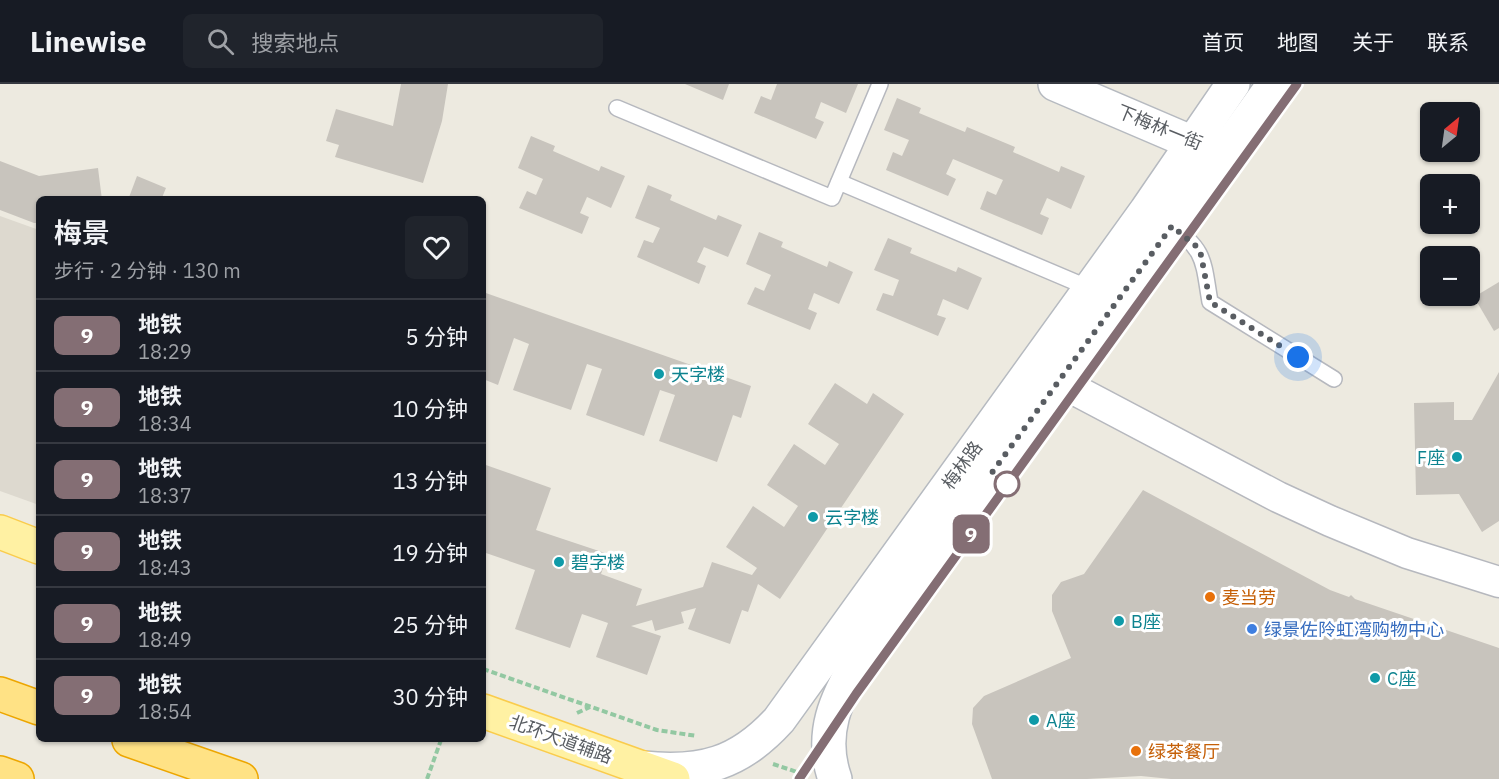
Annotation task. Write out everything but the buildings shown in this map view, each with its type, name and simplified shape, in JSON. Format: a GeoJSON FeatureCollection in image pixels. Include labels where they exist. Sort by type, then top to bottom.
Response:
{"type":"FeatureCollection","features":[{"type":"Feature","properties":{"kind":"highway"},"geometry":{"type":"LineString","coordinates":[[0,694],[36,707]]}},
{"type":"Feature","properties":{"kind":"highway"},"geometry":{"type":"LineString","coordinates":[[135,742],[241,779]]}},
{"type":"Feature","properties":{"kind":"highway"},"geometry":{"type":"LineString","coordinates":[[0,773],[17,779]]}},
{"type":"Feature","properties":{"kind":"main road","name":"下梅林一街"},"geometry":{"type":"LineString","coordinates":[[1055,84],[1226,151]]}},
{"type":"Feature","properties":{"kind":"main road","name":"下梅林一街"},"geometry":{"type":"LineString","coordinates":[[1092,84],[1196,138]]}},
{"type":"Feature","properties":{"kind":"main road","name":"梅林路"},"geometry":{"type":"LineString","coordinates":[[835,779],[831,764],[830,720],[841,690],[859,660],[1058,381],[1159,218],[1196,138],[1233,84]]}},
{"type":"Feature","properties":{"kind":"main road","name":"梅林路"},"geometry":{"type":"LineString","coordinates":[[641,768],[670,771],[702,768],[730,759],[773,727],[1089,288],[1226,151],[1274,84]]}},
{"type":"Feature","properties":{"kind":"main road"},"geometry":{"type":"LineString","coordinates":[[0,532],[36,546]]}},
{"type":"Feature","properties":{"kind":"main road","name":"北环大道辅路"},"geometry":{"type":"LineString","coordinates":[[486,712],[673,779]]}},
{"type":"Feature","properties":{"kind":"street"},"geometry":{"type":"LineString","coordinates":[[1058,381],[1278,497],[1330,521],[1407,553],[1499,582]]}},
{"type":"Feature","properties":{"kind":"lane"},"geometry":{"type":"LineString","coordinates":[[617,108],[832,198],[880,84]]}},
{"type":"Feature","properties":{"kind":"lane"},"geometry":{"type":"LineString","coordinates":[[838,182],[1089,288]]}},
{"type":"Feature","properties":{"kind":"lane"},"geometry":{"type":"LineString","coordinates":[[1159,218],[1197,247],[1201,255],[1210,302],[1334,379]]}},
{"type":"Feature","properties":{"kind":"path"},"geometry":{"type":"LineString","coordinates":[[486,670],[657,730],[702,737]]}},
{"type":"Feature","properties":{"kind":"path"},"geometry":{"type":"LineString","coordinates":[[579,714],[590,707]]}},
{"type":"Feature","properties":{"kind":"path"},"geometry":{"type":"LineString","coordinates":[[427,779],[440,742]]}},
{"type":"Feature","properties":{"kind":"path"},"geometry":{"type":"LineString","coordinates":[[769,763],[814,778]]}},
{"type":"Feature","properties":{"kind":"shaded area"},"geometry":{"type":"Polygon","coordinates":[[[0,216],[36,229],[36,504],[0,491],[0,216]]]}},
{"type":"Feature","properties":{"kind":"metro line","name":"9"},"geometry":{"type":"LineString","coordinates":[[799,779],[829,732],[1002,490],[1297,84]]}},
{"type":"Feature","properties":{"kind":"place","name":"天字楼"},"geometry":{"type":"Point","coordinates":[659,374]}},
{"type":"Feature","properties":{"kind":"place","name":"F座"},"geometry":{"type":"Point","coordinates":[1457,457]}},
{"type":"Feature","properties":{"kind":"place","name":"云字楼"},"geometry":{"type":"Point","coordinates":[813,517]}},
{"type":"Feature","properties":{"kind":"place","name":"碧字楼"},"geometry":{"type":"Point","coordinates":[559,562]}},
{"type":"Feature","properties":{"kind":"place","name":"麦当劳"},"geometry":{"type":"Point","coordinates":[1210,597]}},
{"type":"Feature","properties":{"kind":"place","name":"B座"},"geometry":{"type":"Point","coordinates":[1119,621]}},
{"type":"Feature","properties":{"kind":"place","name":"绿景佐阾虹湾购物中心"},"geometry":{"type":"Point","coordinates":[1252,629]}},
{"type":"Feature","properties":{"kind":"place","name":"C座"},"geometry":{"type":"Point","coordinates":[1375,678]}},
{"type":"Feature","properties":{"kind":"place","name":"A座"},"geometry":{"type":"Point","coordinates":[1034,720]}},
{"type":"Feature","properties":{"kind":"place","name":"绿茶餐厅"},"geometry":{"type":"Point","coordinates":[1136,751]}},
{"type":"Feature","properties":{"kind":"route"},"geometry":{"type":"LineString","coordinates":[[1007,484],[991,474],[1172,226],[1197,247],[1201,255],[1210,302],[1298,357]]}}]}
